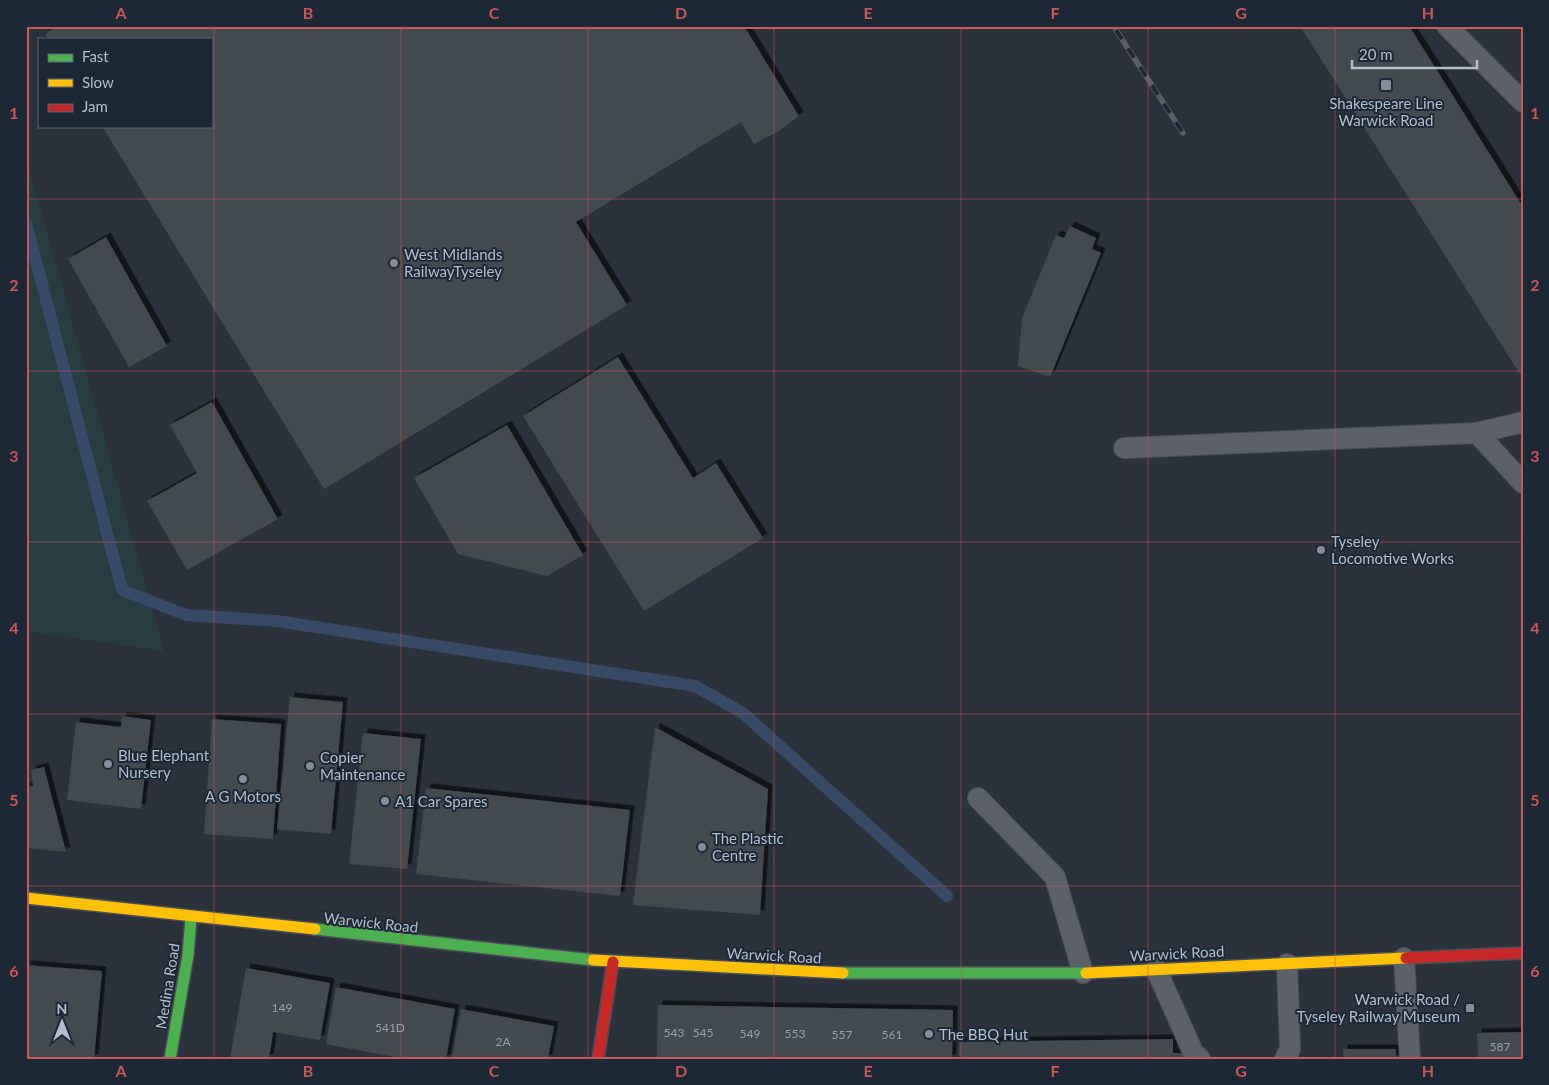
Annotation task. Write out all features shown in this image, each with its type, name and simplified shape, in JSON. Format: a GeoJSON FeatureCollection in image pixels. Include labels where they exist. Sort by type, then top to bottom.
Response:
{"type":"FeatureCollection","features":[{"type":"Feature","properties":{"kind":"main road","name":"Warwick Road"},"geometry":{"type":"LineString","coordinates":[[26,898],[191,918],[613,962],[832,974],[1084,973],[1523,954]]}},
{"type":"Feature","properties":{"kind":"main road","name":"Medina Road"},"geometry":{"type":"LineString","coordinates":[[170,1059],[188,955],[191,918]]}},
{"type":"Feature","properties":{"kind":"main road"},"geometry":{"type":"LineString","coordinates":[[598,1059],[613,962]]}},
{"type":"Feature","properties":{"kind":"lane"},"geometry":{"type":"LineString","coordinates":[[1448,26],[1523,102]]}},
{"type":"Feature","properties":{"kind":"lane"},"geometry":{"type":"LineString","coordinates":[[1124,448],[1477,433],[1523,422]]}},
{"type":"Feature","properties":{"kind":"lane"},"geometry":{"type":"LineString","coordinates":[[1477,433],[1523,483]]}},
{"type":"Feature","properties":{"kind":"lane"},"geometry":{"type":"LineString","coordinates":[[978,798],[1055,877],[1084,973]]}},
{"type":"Feature","properties":{"kind":"lane"},"geometry":{"type":"LineString","coordinates":[[1404,958],[1410,1059]]}},
{"type":"Feature","properties":{"kind":"lane"},"geometry":{"type":"LineString","coordinates":[[1285,1059],[1290,1049],[1287,964]]}},
{"type":"Feature","properties":{"kind":"lane"},"geometry":{"type":"LineString","coordinates":[[1156,969],[1193,1052],[1200,1059]]}},
{"type":"Feature","properties":{"kind":"green space"},"geometry":{"type":"Polygon","coordinates":[[[26,157],[164,651],[26,631],[26,157]]]}},
{"type":"Feature","properties":{"kind":"building","name":"West Midlands RailwayTyseley"},"geometry":{"type":"Polygon","coordinates":[[[57,26],[744,26],[799,116],[779,131],[754,144],[741,122],[576,222],[627,305],[324,489],[103,128],[212,128],[212,38],[47,38],[45,34],[57,26]]]}},
{"type":"Feature","properties":{"kind":"building"},"geometry":{"type":"Polygon","coordinates":[[[1300,26],[1409,26],[1523,207],[1523,379],[1300,26]]]}},
{"type":"Feature","properties":{"kind":"building"},"geometry":{"type":"Polygon","coordinates":[[[1070,226],[1096,238],[1092,249],[1101,253],[1050,377],[1018,366],[1022,318],[1056,235],[1064,238],[1070,226]]]}},
{"type":"Feature","properties":{"kind":"building"},"geometry":{"type":"Polygon","coordinates":[[[106,237],[167,346],[129,367],[68,259],[106,237]]]}},
{"type":"Feature","properties":{"kind":"building"},"geometry":{"type":"Polygon","coordinates":[[[618,357],[693,478],[716,463],[763,538],[644,611],[523,416],[618,357]]]}},
{"type":"Feature","properties":{"kind":"building"},"geometry":{"type":"Polygon","coordinates":[[[212,402],[278,519],[187,570],[147,501],[197,473],[170,425],[212,402]]]}},
{"type":"Feature","properties":{"kind":"building"},"geometry":{"type":"Polygon","coordinates":[[[507,425],[583,555],[547,576],[458,554],[414,478],[507,425]]]}},
{"type":"Feature","properties":{"kind":"building","name":"Copier Maintenance"},"geometry":{"type":"Polygon","coordinates":[[[290,697],[343,702],[331,834],[277,829],[290,697]]]}},
{"type":"Feature","properties":{"kind":"building","name":"Blue Elephant Nursery"},"geometry":{"type":"Polygon","coordinates":[[[122,716],[151,720],[141,809],[67,800],[76,722],[121,727],[122,716]]]}},
{"type":"Feature","properties":{"kind":"building","name":"A G Motors"},"geometry":{"type":"Polygon","coordinates":[[[212,719],[281,724],[273,839],[204,834],[212,719]]]}},
{"type":"Feature","properties":{"kind":"building","name":"The Plastic Centre"},"geometry":{"type":"Polygon","coordinates":[[[655,727],[768,789],[760,915],[633,905],[655,727]]]}},
{"type":"Feature","properties":{"kind":"building","name":"A1 Car Spares"},"geometry":{"type":"Polygon","coordinates":[[[363,733],[421,739],[407,869],[349,864],[363,733]]]}},
{"type":"Feature","properties":{"kind":"building"},"geometry":{"type":"Polygon","coordinates":[[[44,767],[66,852],[26,848],[26,787],[33,786],[31,770],[44,767]]]}},
{"type":"Feature","properties":{"kind":"building"},"geometry":{"type":"Polygon","coordinates":[[[426,788],[630,810],[620,896],[416,874],[426,788]]]}},
{"type":"Feature","properties":{"kind":"building"},"geometry":{"type":"Polygon","coordinates":[[[26,965],[102,971],[94,1059],[26,1059],[26,965]]]}},
{"type":"Feature","properties":{"kind":"building"},"geometry":{"type":"Polygon","coordinates":[[[246,968],[330,983],[320,1040],[273,1032],[269,1059],[230,1059],[246,968]]]}},
{"type":"Feature","properties":{"kind":"building"},"geometry":{"type":"Polygon","coordinates":[[[336,987],[455,1009],[446,1059],[405,1059],[326,1044],[336,987]]]}},
{"type":"Feature","properties":{"kind":"building"},"geometry":{"type":"Polygon","coordinates":[[[658,1005],[953,1010],[952,1059],[657,1059],[658,1005]]]}},
{"type":"Feature","properties":{"kind":"building"},"geometry":{"type":"Polygon","coordinates":[[[461,1009],[554,1026],[548,1059],[452,1057],[461,1009]]]}},
{"type":"Feature","properties":{"kind":"building"},"geometry":{"type":"Polygon","coordinates":[[[1523,1032],[1523,1059],[1478,1059],[1477,1033],[1523,1032]]]}},
{"type":"Feature","properties":{"kind":"building"},"geometry":{"type":"Polygon","coordinates":[[[1173,1039],[1173,1053],[1183,1053],[1184,1059],[959,1059],[959,1042],[1173,1039]]]}},
{"type":"Feature","properties":{"kind":"building"},"geometry":{"type":"Polygon","coordinates":[[[1343,1049],[1396,1049],[1396,1059],[1343,1059],[1343,1049]]]}},
{"type":"Feature","properties":{"kind":"waterway"},"geometry":{"type":"LineString","coordinates":[[26,223],[122,590],[186,615],[277,621],[695,686],[743,713],[947,896]]}},
{"type":"Feature","properties":{"kind":"railway"},"geometry":{"type":"LineString","coordinates":[[1116,30],[1183,133]]}},
{"type":"Feature","properties":{"kind":"traffic: fast"},"geometry":{"type":"LineString","coordinates":[[170,1059],[188,955],[191,918]]}},
{"type":"Feature","properties":{"kind":"traffic: fast"},"geometry":{"type":"LineString","coordinates":[[315,929],[593,960]]}},
{"type":"Feature","properties":{"kind":"traffic: fast"},"geometry":{"type":"LineString","coordinates":[[843,973],[1086,973]]}},
{"type":"Feature","properties":{"kind":"traffic: slow"},"geometry":{"type":"LineString","coordinates":[[26,898],[315,929]]}},
{"type":"Feature","properties":{"kind":"traffic: slow"},"geometry":{"type":"LineString","coordinates":[[1086,973],[1406,958]]}},
{"type":"Feature","properties":{"kind":"traffic: slow"},"geometry":{"type":"LineString","coordinates":[[593,960],[843,973]]}},
{"type":"Feature","properties":{"kind":"traffic: jam"},"geometry":{"type":"LineString","coordinates":[[1406,958],[1523,953]]}},
{"type":"Feature","properties":{"kind":"traffic: jam"},"geometry":{"type":"LineString","coordinates":[[598,1059],[613,962]]}},
{"type":"Feature","properties":{"kind":"place","name":"Shakespeare Line Warwick Road"},"geometry":{"type":"Point","coordinates":[1386,85]}},
{"type":"Feature","properties":{"kind":"place","name":"West Midlands RailwayTyseley"},"geometry":{"type":"Point","coordinates":[394,263]}},
{"type":"Feature","properties":{"kind":"place","name":"Tyseley Locomotive Works"},"geometry":{"type":"Point","coordinates":[1321,550]}},
{"type":"Feature","properties":{"kind":"place","name":"Blue Elephant Nursery"},"geometry":{"type":"Point","coordinates":[108,764]}},
{"type":"Feature","properties":{"kind":"place","name":"Copier Maintenance"},"geometry":{"type":"Point","coordinates":[310,766]}},
{"type":"Feature","properties":{"kind":"place","name":"A G Motors"},"geometry":{"type":"Point","coordinates":[243,779]}},
{"type":"Feature","properties":{"kind":"place","name":"A1 Car Spares"},"geometry":{"type":"Point","coordinates":[385,801]}},
{"type":"Feature","properties":{"kind":"place","name":"The Plastic Centre"},"geometry":{"type":"Point","coordinates":[702,847]}},
{"type":"Feature","properties":{"kind":"place","name":"Warwick Road / Tyseley Railway Museum"},"geometry":{"type":"Point","coordinates":[1470,1008]}},
{"type":"Feature","properties":{"kind":"place","name":"The BBQ Hut"},"geometry":{"type":"Point","coordinates":[929,1034]}}]}
